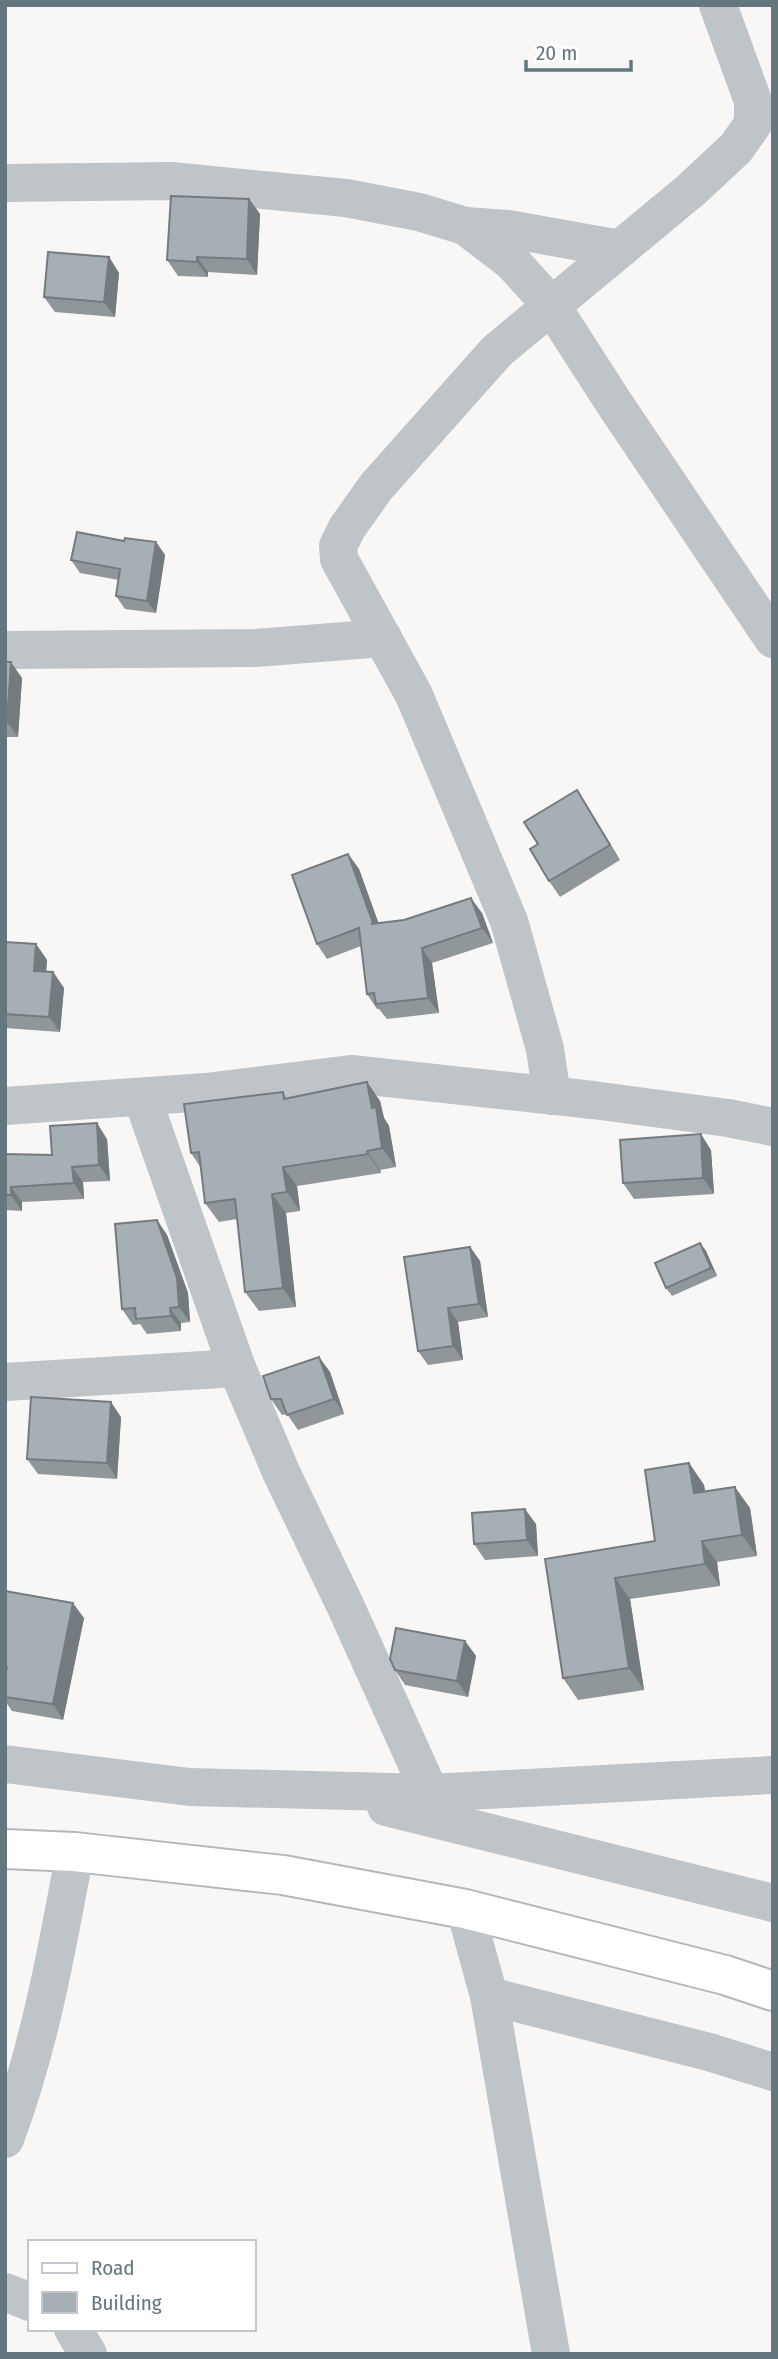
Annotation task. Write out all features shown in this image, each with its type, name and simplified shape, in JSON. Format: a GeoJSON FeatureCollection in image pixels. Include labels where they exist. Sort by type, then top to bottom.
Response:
{"type":"FeatureCollection","features":[{"type":"Feature","properties":{"kind":"main road"},"geometry":{"type":"LineString","coordinates":[[5,1849],[75,1852],[283,1875],[465,1909],[725,1975],[773,1991]]}},
{"type":"Feature","properties":{"kind":"street"},"geometry":{"type":"LineString","coordinates":[[552,1096],[545,1049],[509,921],[414,695],[339,559],[338,545],[376,487],[497,351],[691,190],[736,148],[753,124],[753,101],[718,5]]}},
{"type":"Feature","properties":{"kind":"street"},"geometry":{"type":"LineString","coordinates":[[5,183],[171,181],[346,198],[419,212],[465,226],[508,229],[620,249]]}},
{"type":"Feature","properties":{"kind":"street"},"geometry":{"type":"LineString","coordinates":[[465,226],[512,262],[551,305],[616,407],[773,639]]}},
{"type":"Feature","properties":{"kind":"street"},"geometry":{"type":"LineString","coordinates":[[5,650],[255,648],[383,638]]}},
{"type":"Feature","properties":{"kind":"street"},"geometry":{"type":"LineString","coordinates":[[5,1106],[206,1092],[351,1074],[728,1118],[773,1127]]}},
{"type":"Feature","properties":{"kind":"street"},"geometry":{"type":"LineString","coordinates":[[142,1097],[237,1368],[281,1472],[430,1793]]}},
{"type":"Feature","properties":{"kind":"street"},"geometry":{"type":"LineString","coordinates":[[5,1382],[237,1368]]}},
{"type":"Feature","properties":{"kind":"street"},"geometry":{"type":"LineString","coordinates":[[5,1764],[190,1787],[430,1793],[773,1775]]}},
{"type":"Feature","properties":{"kind":"street"},"geometry":{"type":"LineString","coordinates":[[320,1791],[773,1903]]}},
{"type":"Feature","properties":{"kind":"street"},"geometry":{"type":"LineString","coordinates":[[5,2139],[23,2092],[43,2013],[75,1852]]}},
{"type":"Feature","properties":{"kind":"street"},"geometry":{"type":"LineString","coordinates":[[465,1909],[489,1996],[551,2354]]}},
{"type":"Feature","properties":{"kind":"street"},"geometry":{"type":"LineString","coordinates":[[489,1996],[709,2052],[773,2072]]}},
{"type":"Feature","properties":{"kind":"street"},"geometry":{"type":"LineString","coordinates":[[5,2292],[28,2301]]}},
{"type":"Feature","properties":{"kind":"street"},"geometry":{"type":"LineString","coordinates":[[74,2331],[88,2354]]}},
{"type":"Feature","properties":{"kind":"building"},"geometry":{"type":"Polygon","coordinates":[[[171,196],[249,199],[247,259],[197,257],[197,262],[167,260],[171,196]]]}},
{"type":"Feature","properties":{"kind":"building"},"geometry":{"type":"Polygon","coordinates":[[[48,252],[109,257],[104,302],[44,297],[48,252]]]}},
{"type":"Feature","properties":{"kind":"building"},"geometry":{"type":"Polygon","coordinates":[[[77,532],[124,541],[125,538],[156,542],[147,601],[116,596],[120,569],[71,560],[77,532]]]}},
{"type":"Feature","properties":{"kind":"building"},"geometry":{"type":"Polygon","coordinates":[[[5,662],[11,662],[7,722],[5,722],[5,662]]]}},
{"type":"Feature","properties":{"kind":"building"},"geometry":{"type":"Polygon","coordinates":[[[577,790],[610,845],[549,881],[530,849],[538,844],[524,822],[577,790]]]}},
{"type":"Feature","properties":{"kind":"building"},"geometry":{"type":"Polygon","coordinates":[[[348,854],[373,923],[371,924],[404,920],[471,898],[482,928],[422,948],[428,998],[376,1004],[374,993],[367,994],[359,928],[317,944],[292,875],[348,854]]]}},
{"type":"Feature","properties":{"kind":"building"},"geometry":{"type":"Polygon","coordinates":[[[5,942],[36,944],[34,971],[53,972],[49,1017],[5,1014],[5,942]]]}},
{"type":"Feature","properties":{"kind":"building"},"geometry":{"type":"Polygon","coordinates":[[[367,1082],[372,1108],[376,1107],[382,1148],[367,1151],[368,1154],[283,1167],[287,1192],[272,1194],[283,1288],[245,1292],[235,1199],[205,1203],[199,1152],[191,1153],[184,1104],[283,1092],[284,1099],[367,1082]]]}},
{"type":"Feature","properties":{"kind":"building"},"geometry":{"type":"Polygon","coordinates":[[[97,1123],[99,1165],[72,1167],[74,1183],[11,1187],[11,1195],[5,1195],[5,1154],[52,1155],[50,1126],[97,1123]]]}},
{"type":"Feature","properties":{"kind":"building"},"geometry":{"type":"Polygon","coordinates":[[[701,1134],[703,1178],[623,1183],[620,1140],[701,1134]]]}},
{"type":"Feature","properties":{"kind":"building"},"geometry":{"type":"Polygon","coordinates":[[[157,1220],[177,1278],[179,1307],[170,1308],[171,1316],[136,1319],[135,1308],[122,1309],[115,1224],[157,1220]]]}},
{"type":"Feature","properties":{"kind":"building"},"geometry":{"type":"Polygon","coordinates":[[[700,1243],[711,1268],[666,1288],[655,1263],[700,1243]]]}},
{"type":"Feature","properties":{"kind":"building"},"geometry":{"type":"Polygon","coordinates":[[[470,1247],[479,1304],[448,1308],[453,1346],[418,1351],[404,1257],[470,1247]]]}},
{"type":"Feature","properties":{"kind":"building"},"geometry":{"type":"Polygon","coordinates":[[[319,1357],[334,1399],[287,1415],[281,1399],[271,1399],[263,1376],[319,1357]]]}},
{"type":"Feature","properties":{"kind":"building"},"geometry":{"type":"Polygon","coordinates":[[[31,1397],[111,1402],[107,1463],[27,1459],[31,1397]]]}},
{"type":"Feature","properties":{"kind":"building"},"geometry":{"type":"Polygon","coordinates":[[[689,1463],[694,1493],[735,1487],[742,1535],[702,1541],[705,1564],[615,1578],[629,1668],[563,1678],[545,1559],[655,1541],[645,1470],[689,1463]]]}},
{"type":"Feature","properties":{"kind":"building"},"geometry":{"type":"Polygon","coordinates":[[[525,1509],[527,1540],[474,1544],[472,1513],[525,1509]]]}},
{"type":"Feature","properties":{"kind":"building"},"geometry":{"type":"Polygon","coordinates":[[[5,1591],[73,1603],[53,1704],[5,1697],[5,1591]]]}},
{"type":"Feature","properties":{"kind":"building"},"geometry":{"type":"Polygon","coordinates":[[[396,1628],[465,1641],[457,1681],[395,1670],[390,1659],[396,1628]]]}}]}
